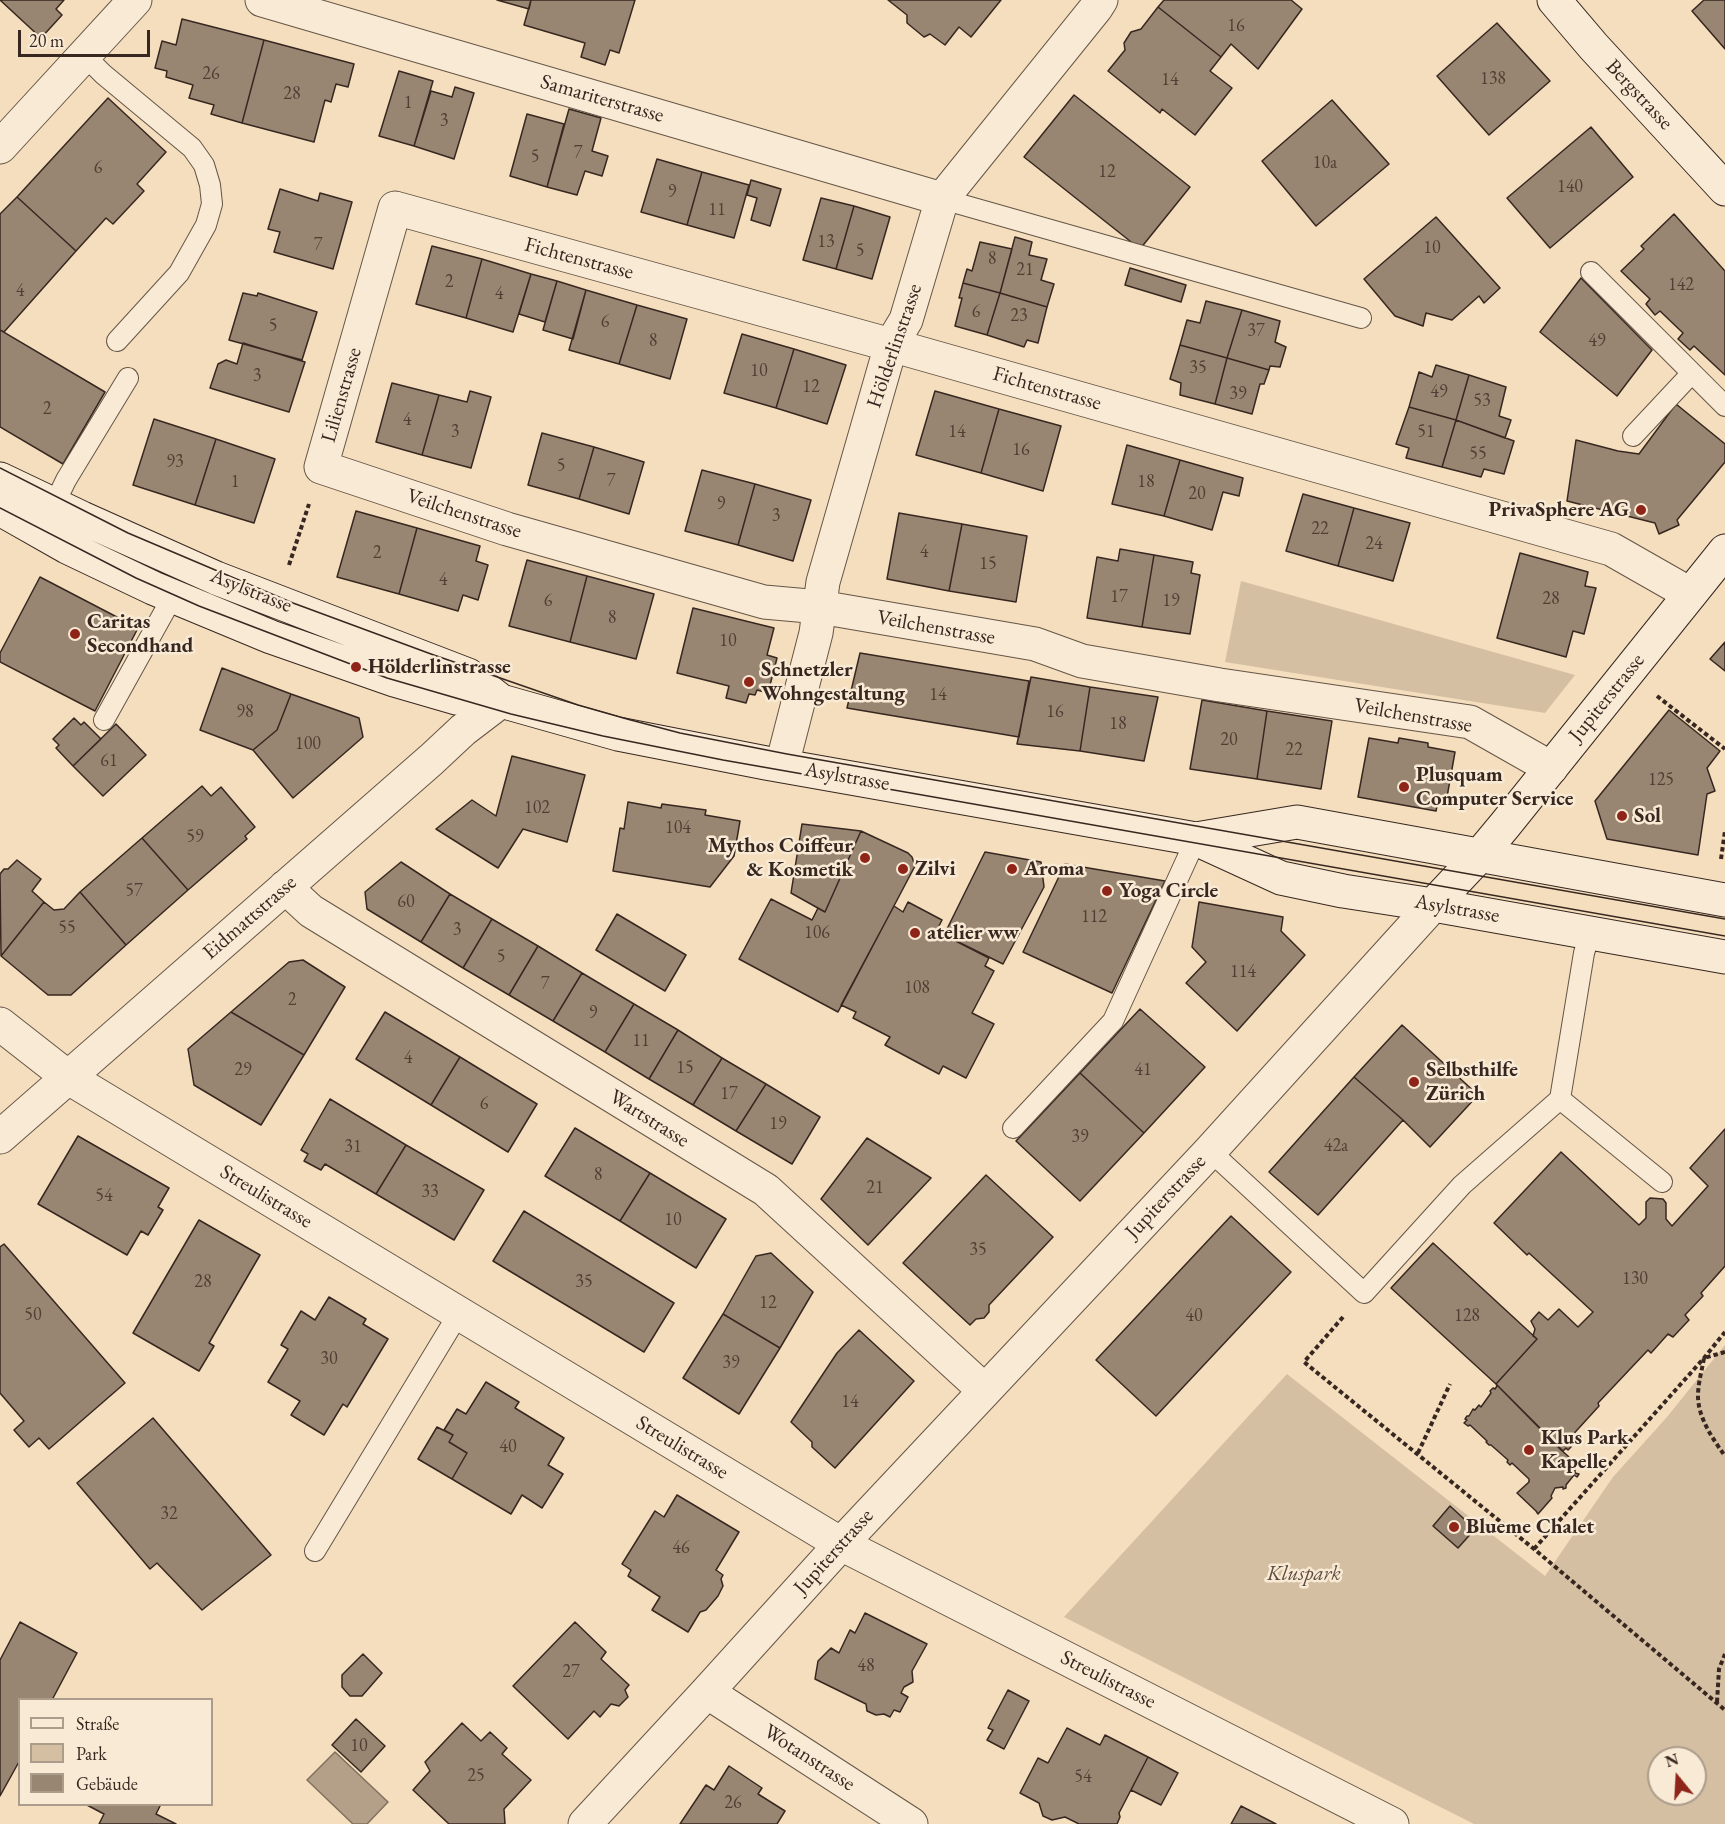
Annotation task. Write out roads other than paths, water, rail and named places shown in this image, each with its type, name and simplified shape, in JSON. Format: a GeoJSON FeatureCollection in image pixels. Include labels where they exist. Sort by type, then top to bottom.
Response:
{"type":"FeatureCollection","features":[{"type":"Feature","properties":{"kind":"street"},"geometry":{"type":"LineString","coordinates":[[0,147],[135,0]]}},
{"type":"Feature","properties":{"kind":"street","name":"Samariterstrasse"},"geometry":{"type":"LineString","coordinates":[[262,0],[942,199]]}},
{"type":"Feature","properties":{"kind":"street","name":"Bergstrasse"},"geometry":{"type":"LineString","coordinates":[[1554,0],[1594,47],[1725,189]]}},
{"type":"Feature","properties":{"kind":"street","name":"Hölderlinstrasse"},"geometry":{"type":"LineString","coordinates":[[782,765],[816,633],[823,582],[891,345],[906,320],[942,199],[1099,4]]}},
{"type":"Feature","properties":{"kind":"street","name":"Fichtenstrasse"},"geometry":{"type":"LineString","coordinates":[[395,208],[891,345],[1611,549],[1690,594]]}},
{"type":"Feature","properties":{"kind":"street","name":"Lilienstrasse"},"geometry":{"type":"LineString","coordinates":[[321,467],[395,208]]}},
{"type":"Feature","properties":{"kind":"street","name":"Veilchenstrasse"},"geometry":{"type":"LineString","coordinates":[[321,467],[507,529],[764,602],[820,608],[1035,645],[1082,661],[1220,685],[1470,722],[1551,768]]}},
{"type":"Feature","properties":{"kind":"street","name":"Asylstrasse"},"geometry":{"type":"LineString","coordinates":[[0,479],[216,578],[468,675],[501,701]]}},
{"type":"Feature","properties":{"kind":"street","name":"Asylstrasse"},"geometry":{"type":"LineString","coordinates":[[0,509],[67,547],[173,596],[271,637],[394,680],[456,698],[501,701],[618,734],[1196,839],[1281,878],[1342,891],[1725,957]]}},
{"type":"Feature","properties":{"kind":"street","name":"Jupiterstrasse"},"geometry":{"type":"LineString","coordinates":[[585,1824],[984,1390],[1210,1151],[1480,855],[1725,551]]}},
{"type":"Feature","properties":{"kind":"street","name":"Eidmattstrasse"},"geometry":{"type":"LineString","coordinates":[[0,1137],[463,730],[501,701]]}},
{"type":"Feature","properties":{"kind":"street","name":"Asylstrasse"},"geometry":{"type":"LineString","coordinates":[[1196,839],[1297,822],[1725,900]]}},
{"type":"Feature","properties":{"kind":"street","name":"Wartstrasse"},"geometry":{"type":"LineString","coordinates":[[285,887],[311,911],[766,1190],[984,1390]]}},
{"type":"Feature","properties":{"kind":"street","name":"Streulistrasse"},"geometry":{"type":"LineString","coordinates":[[0,1024],[69,1078],[841,1544],[1392,1824]]}},
{"type":"Feature","properties":{"kind":"street","name":"Wotanstrasse"},"geometry":{"type":"LineString","coordinates":[[707,1692],[911,1824]]}},
{"type":"Feature","properties":{"kind":"lane"},"geometry":{"type":"LineString","coordinates":[[84,55],[103,74],[192,148],[204,165],[210,185],[212,204],[206,225],[179,273],[117,341]]}},
{"type":"Feature","properties":{"kind":"lane"},"geometry":{"type":"LineString","coordinates":[[942,199],[1361,318]]}},
{"type":"Feature","properties":{"kind":"lane"},"geometry":{"type":"LineString","coordinates":[[1591,272],[1725,406]]}},
{"type":"Feature","properties":{"kind":"lane"},"geometry":{"type":"LineString","coordinates":[[1633,436],[1691,374]]}},
{"type":"Feature","properties":{"kind":"lane"},"geometry":{"type":"LineString","coordinates":[[54,505],[66,480],[128,378]]}},
{"type":"Feature","properties":{"kind":"lane"},"geometry":{"type":"LineString","coordinates":[[104,720],[173,596]]}},
{"type":"Feature","properties":{"kind":"lane"},"geometry":{"type":"LineString","coordinates":[[1013,1128],[1113,1021],[1196,839]]}},
{"type":"Feature","properties":{"kind":"lane"},"geometry":{"type":"LineString","coordinates":[[1210,1151],[1364,1293],[1462,1185],[1560,1099],[1584,953],[1590,933]]}},
{"type":"Feature","properties":{"kind":"lane"},"geometry":{"type":"LineString","coordinates":[[1560,1099],[1662,1182]]}},
{"type":"Feature","properties":{"kind":"lane"},"geometry":{"type":"LineString","coordinates":[[315,1551],[459,1313]]}},
{"type":"Feature","properties":{"kind":"tram line"},"geometry":{"type":"LineString","coordinates":[[0,468],[128,533],[293,603],[578,705],[680,733],[787,754],[1725,919]]}},
{"type":"Feature","properties":{"kind":"tram line"},"geometry":{"type":"LineString","coordinates":[[0,508],[136,578],[199,606],[387,678],[511,714],[603,736],[723,760],[1725,936]]}},
{"type":"Feature","properties":{"kind":"place","name":"PrivaSphere AG"},"geometry":{"type":"Point","coordinates":[1641,510]}},
{"type":"Feature","properties":{"kind":"place","name":"Caritas Secondhand"},"geometry":{"type":"Point","coordinates":[75,634]}},
{"type":"Feature","properties":{"kind":"place","name":"Hölderlinstrasse"},"geometry":{"type":"Point","coordinates":[356,667]}},
{"type":"Feature","properties":{"kind":"place","name":"Schnetzler Wohngestaltung"},"geometry":{"type":"Point","coordinates":[749,682]}},
{"type":"Feature","properties":{"kind":"place","name":"Plusquam Computer Service"},"geometry":{"type":"Point","coordinates":[1404,787]}},
{"type":"Feature","properties":{"kind":"place","name":"Sol"},"geometry":{"type":"Point","coordinates":[1622,816]}},
{"type":"Feature","properties":{"kind":"place","name":"Mythos Coiffeur & Kosmetik"},"geometry":{"type":"Point","coordinates":[865,858]}},
{"type":"Feature","properties":{"kind":"place","name":"Zilvi"},"geometry":{"type":"Point","coordinates":[903,869]}},
{"type":"Feature","properties":{"kind":"place","name":"Aroma"},"geometry":{"type":"Point","coordinates":[1012,869]}},
{"type":"Feature","properties":{"kind":"place","name":"Yoga Circle"},"geometry":{"type":"Point","coordinates":[1107,891]}},
{"type":"Feature","properties":{"kind":"place","name":"atelier ww"},"geometry":{"type":"Point","coordinates":[915,933]}},
{"type":"Feature","properties":{"kind":"place","name":"Selbsthilfe Zürich"},"geometry":{"type":"Point","coordinates":[1414,1082]}},
{"type":"Feature","properties":{"kind":"place","name":"Klus Park Kapelle"},"geometry":{"type":"Point","coordinates":[1529,1450]}},
{"type":"Feature","properties":{"kind":"place","name":"Blueme Chalet"},"geometry":{"type":"Point","coordinates":[1454,1527]}},
{"type":"Feature","properties":{"kind":"park label","name":"Kluspark"},"geometry":{"type":"Point","coordinates":[1304,1574]}}]}
